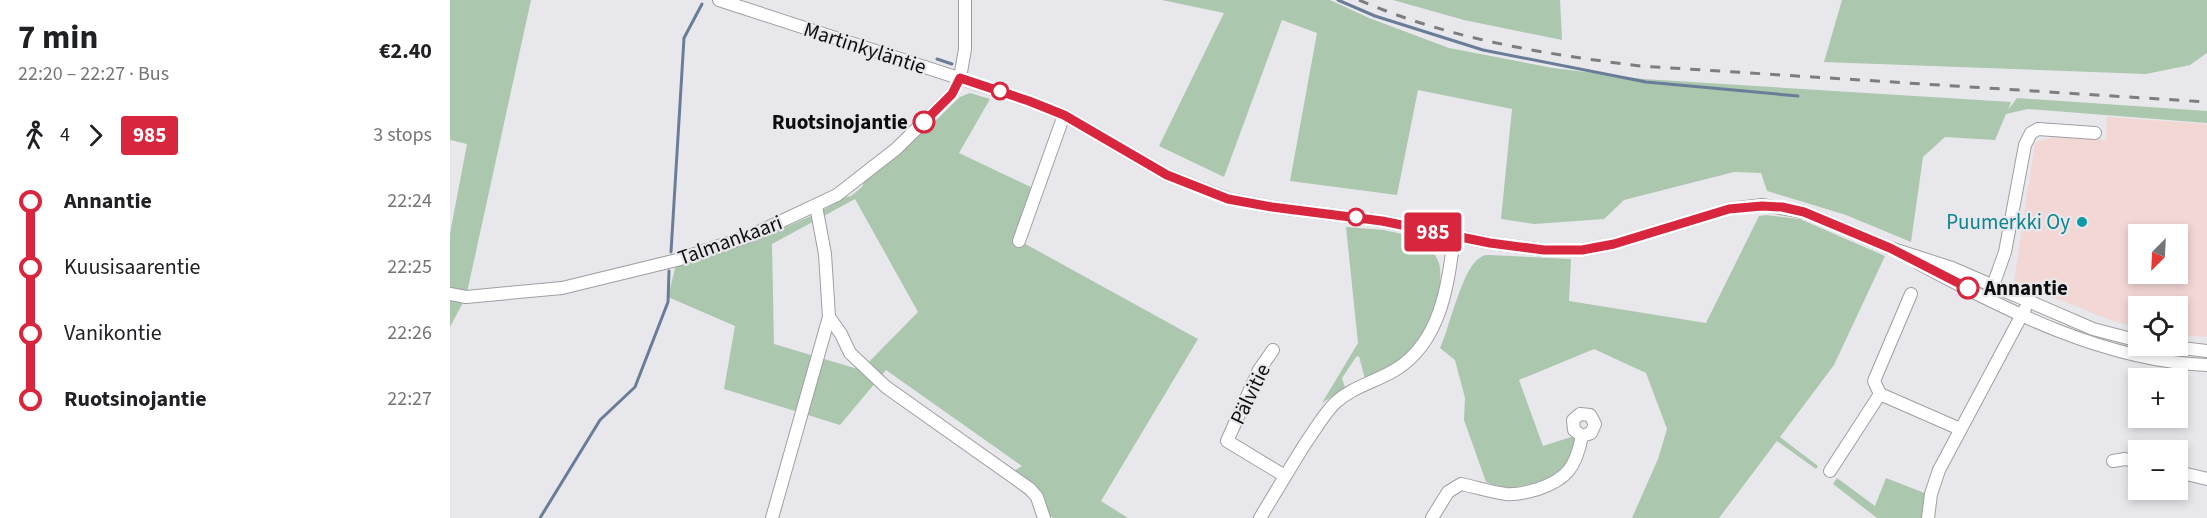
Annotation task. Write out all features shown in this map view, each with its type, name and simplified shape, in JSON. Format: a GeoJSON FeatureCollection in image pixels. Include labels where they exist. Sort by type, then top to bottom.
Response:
{"type":"FeatureCollection","features":[{"type":"Feature","properties":{"kind":"street","name":"Martinkyläntie"},"geometry":{"type":"LineString","coordinates":[[719,0],[1029,101],[1064,115],[1167,175],[1228,199],[1382,221],[1454,237],[1544,250],[1582,250],[1614,244],[1729,209],[1762,206],[1804,212],[2026,308]]}},
{"type":"Feature","properties":{"kind":"street"},"geometry":{"type":"LineString","coordinates":[[960,78],[965,49],[965,0]]}},
{"type":"Feature","properties":{"kind":"street","name":"Talmankaari"},"geometry":{"type":"LineString","coordinates":[[450,294],[466,297],[574,285],[677,260],[752,235],[837,195],[896,148],[952,94],[960,78]]}},
{"type":"Feature","properties":{"kind":"street"},"geometry":{"type":"LineString","coordinates":[[1019,241],[1064,115]]}},
{"type":"Feature","properties":{"kind":"street"},"geometry":{"type":"LineString","coordinates":[[1990,292],[2005,252],[2025,145],[2031,133],[2038,129],[2095,133]]}},
{"type":"Feature","properties":{"kind":"street"},"geometry":{"type":"LineString","coordinates":[[772,518],[829,317],[825,254],[816,206]]}},
{"type":"Feature","properties":{"kind":"street"},"geometry":{"type":"LineString","coordinates":[[1260,518],[1325,413],[1336,401],[1405,363],[1432,332],[1447,283],[1454,237]]}},
{"type":"Feature","properties":{"kind":"street"},"geometry":{"type":"LineString","coordinates":[[1911,294],[1874,381],[1880,394],[1960,429]]}},
{"type":"Feature","properties":{"kind":"street"},"geometry":{"type":"LineString","coordinates":[[2026,308],[2128,339]]}},
{"type":"Feature","properties":{"kind":"street"},"geometry":{"type":"LineString","coordinates":[[2026,308],[2088,341],[2145,358],[2207,365]]}},
{"type":"Feature","properties":{"kind":"street"},"geometry":{"type":"LineString","coordinates":[[1928,518],[1939,470],[2026,308]]}},
{"type":"Feature","properties":{"kind":"street"},"geometry":{"type":"LineString","coordinates":[[829,317],[850,353],[857,360],[886,387],[1030,489],[1037,497],[1044,518]]}},
{"type":"Feature","properties":{"kind":"street"},"geometry":{"type":"LineString","coordinates":[[2188,349],[2207,351]]}},
{"type":"Feature","properties":{"kind":"street","name":"Pälvitie"},"geometry":{"type":"LineString","coordinates":[[1273,350],[1259,370],[1227,441],[1285,476]]}},
{"type":"Feature","properties":{"kind":"street"},"geometry":{"type":"LineString","coordinates":[[1830,471],[1880,394]]}},
{"type":"Feature","properties":{"kind":"street"},"geometry":{"type":"LineString","coordinates":[[1432,518],[1448,492],[1461,484],[1507,494],[1522,493],[1552,484],[1565,476],[1573,464],[1582,436]]}},
{"type":"Feature","properties":{"kind":"street"},"geometry":{"type":"LineString","coordinates":[[2113,461],[2128,460]]}},
{"type":"Feature","properties":{"kind":"street"},"geometry":{"type":"LineString","coordinates":[[2188,474],[2207,479]]}},
{"type":"Feature","properties":{"kind":"shaded area","name":"Puumerkki Oy"},"geometry":{"type":"Polygon","coordinates":[[[2107,117],[2207,124],[2207,337],[2188,336],[2188,296],[2128,296],[2128,325],[2110,320],[2014,281],[2035,142],[2055,137],[2106,140],[2107,117]]]}},
{"type":"Feature","properties":{"kind":"green space"},"geometry":{"type":"Polygon","coordinates":[[[450,0],[531,0],[466,297],[450,327],[450,234],[467,144],[450,140],[450,0]]]}},
{"type":"Feature","properties":{"kind":"green space"},"geometry":{"type":"Polygon","coordinates":[[[1162,0],[1330,0],[1369,18],[1449,48],[1553,68],[1644,79],[2011,102],[2008,110],[2017,98],[2207,111],[2207,123],[2028,109],[2006,114],[1995,140],[1945,137],[1923,157],[1911,242],[1846,215],[1767,191],[1761,173],[1734,172],[1624,200],[1604,219],[1534,224],[1501,219],[1512,109],[1418,90],[1397,195],[1290,181],[1317,33],[1282,20],[1224,177],[1159,146],[1224,13],[1162,0]]]}},
{"type":"Feature","properties":{"kind":"green space"},"geometry":{"type":"Polygon","coordinates":[[[1393,0],[1560,0],[1562,40],[1464,20],[1393,0]]]}},
{"type":"Feature","properties":{"kind":"green space"},"geometry":{"type":"Polygon","coordinates":[[[1842,0],[2207,0],[2207,53],[2190,65],[2146,74],[1824,62],[1842,0]]]}},
{"type":"Feature","properties":{"kind":"green space"},"geometry":{"type":"Polygon","coordinates":[[[970,93],[990,99],[959,153],[1037,190],[1020,241],[1198,339],[1101,501],[1128,518],[1053,518],[1004,477],[1022,466],[886,370],[840,425],[724,389],[735,326],[668,297],[677,260],[751,242],[851,196],[862,187],[865,179],[912,142],[960,97],[970,93]],[[855,199],[772,244],[774,344],[861,370],[918,312],[855,199]]]}},
{"type":"Feature","properties":{"kind":"green space"},"geometry":{"type":"Polygon","coordinates":[[[1759,216],[1800,219],[1885,256],[1834,365],[1780,437],[1818,466],[1816,469],[1777,441],[1719,518],[1632,518],[1658,459],[1667,429],[1646,373],[1594,349],[1519,380],[1543,446],[1574,436],[1575,443],[1569,462],[1551,479],[1507,489],[1486,482],[1464,420],[1465,398],[1455,360],[1440,348],[1462,285],[1474,263],[1482,256],[1488,255],[1571,259],[1569,301],[1706,323],[1759,216]]]}},
{"type":"Feature","properties":{"kind":"green space"},"geometry":{"type":"Polygon","coordinates":[[[1346,227],[1384,230],[1424,239],[1439,263],[1440,283],[1431,319],[1422,339],[1416,346],[1398,361],[1365,379],[1359,356],[1356,357],[1342,378],[1345,388],[1322,403],[1358,343],[1346,227]]]}},
{"type":"Feature","properties":{"kind":"green space"},"geometry":{"type":"Polygon","coordinates":[[[1837,478],[1875,506],[1886,478],[1927,494],[1923,518],[1877,518],[1833,484],[1837,478]]]}},
{"type":"Feature","properties":{"kind":"waterway"},"geometry":{"type":"LineString","coordinates":[[1338,0],[1375,16],[1483,50],[1646,82],[1798,96]]}},
{"type":"Feature","properties":{"kind":"waterway"},"geometry":{"type":"LineString","coordinates":[[671,252],[684,38],[702,4]]}},
{"type":"Feature","properties":{"kind":"waterway"},"geometry":{"type":"LineString","coordinates":[[937,59],[952,64]]}},
{"type":"Feature","properties":{"kind":"waterway"},"geometry":{"type":"LineString","coordinates":[[540,518],[600,420],[635,387],[668,302],[669,271]]}},
{"type":"Feature","properties":{"kind":"railway"},"geometry":{"type":"LineString","coordinates":[[1359,0],[1393,14],[1462,35],[1533,50],[1640,66],[2207,102]]}},
{"type":"Feature","properties":{"kind":"bus line","name":"985"},"geometry":{"type":"LineString","coordinates":[[924,122],[952,94],[960,78],[1064,115],[1167,175],[1228,199],[1382,221],[1454,237],[1544,250],[1582,250],[1614,244],[1729,209],[1782,207],[1804,212],[1890,248],[1968,288]]}},
{"type":"Feature","properties":{"kind":"place","name":"Ruotsinojantie"},"geometry":{"type":"Point","coordinates":[924,122]}},
{"type":"Feature","properties":{"kind":"place","name":"Puumerkki Oy"},"geometry":{"type":"Point","coordinates":[2082,222]}},
{"type":"Feature","properties":{"kind":"place","name":"Annantie"},"geometry":{"type":"Point","coordinates":[1968,288]}}]}
